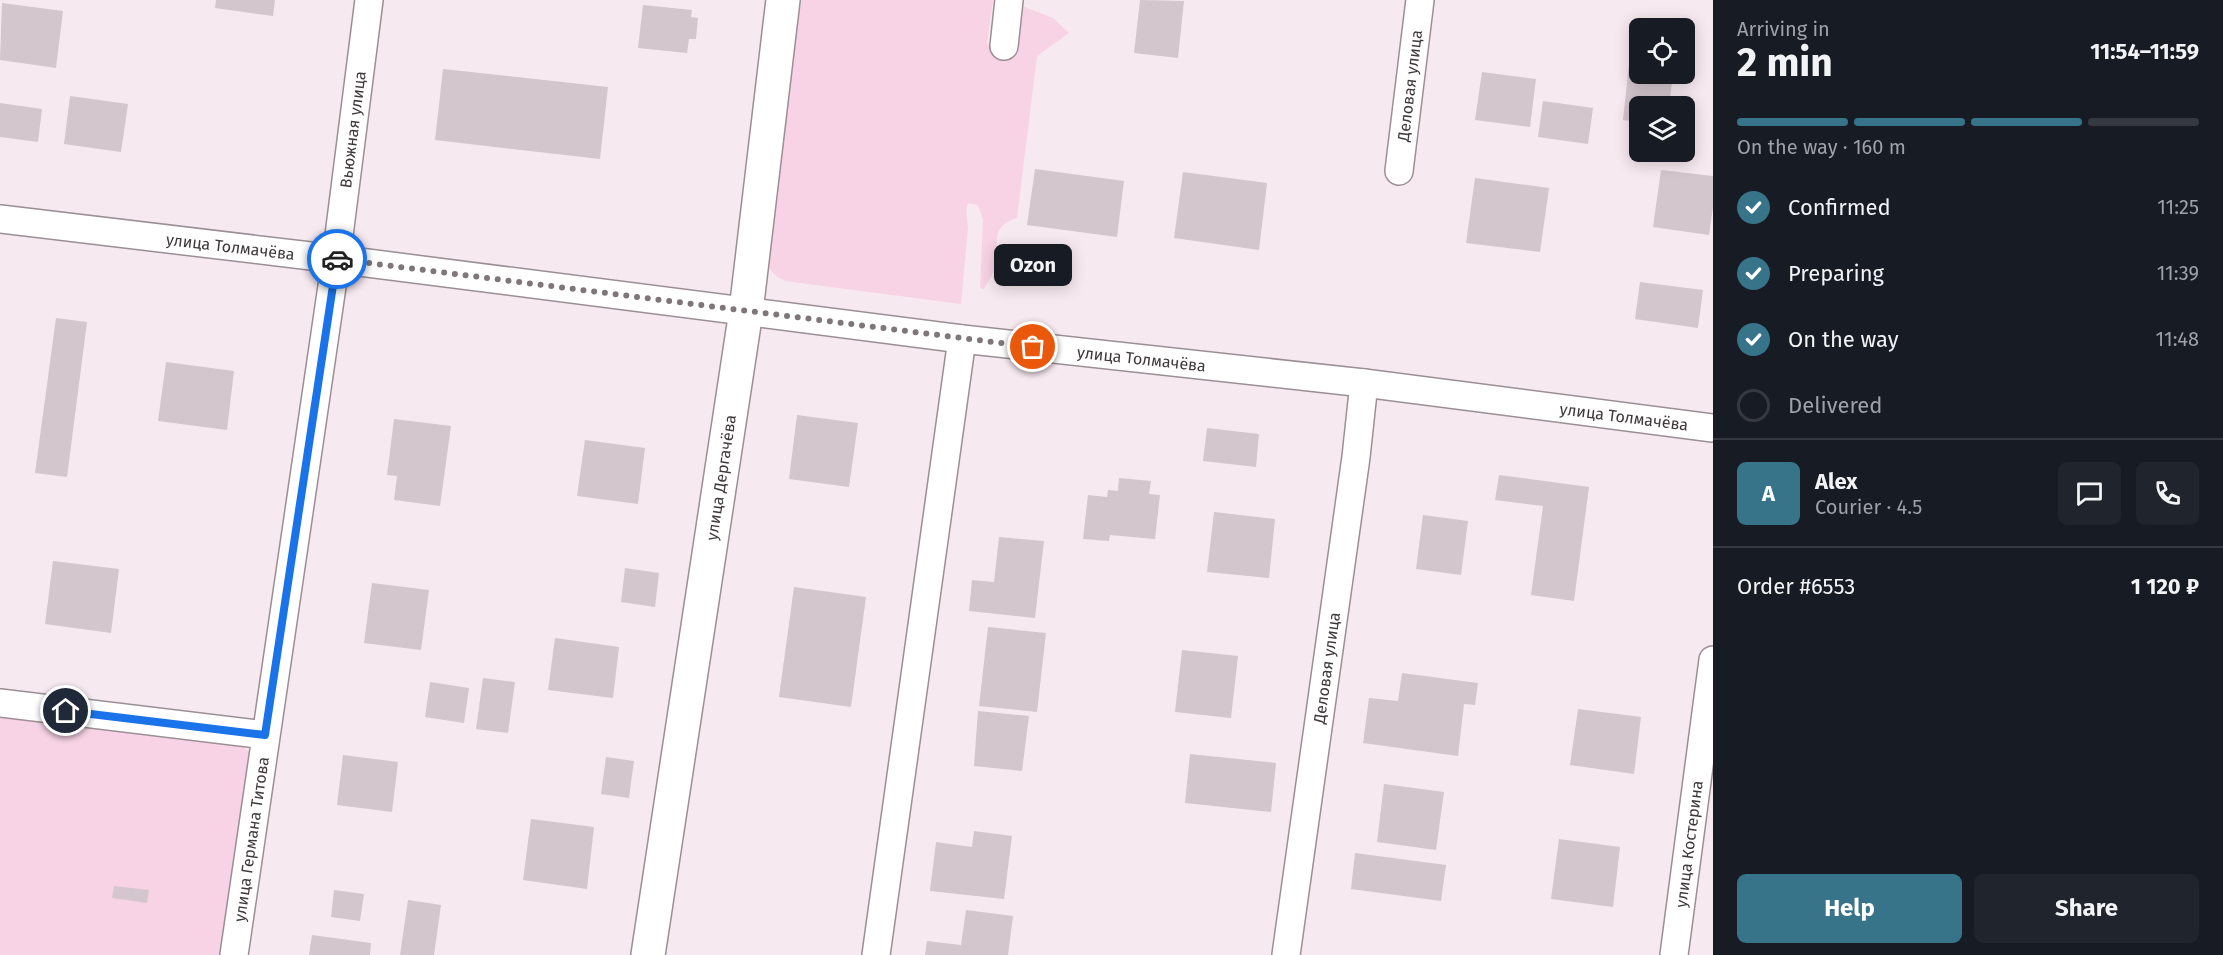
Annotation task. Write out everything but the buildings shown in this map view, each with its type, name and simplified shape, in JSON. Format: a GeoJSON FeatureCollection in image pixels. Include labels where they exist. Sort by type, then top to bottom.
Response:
{"type":"FeatureCollection","features":[{"type":"Feature","properties":{"kind":"street","name":"Вьюжная улица"},"geometry":{"type":"LineString","coordinates":[[336,259],[369,0]]}},
{"type":"Feature","properties":{"kind":"street","name":"улица Дергачёва"},"geometry":{"type":"LineString","coordinates":[[648,955],[746,311],[783,0]]}},
{"type":"Feature","properties":{"kind":"street"},"geometry":{"type":"LineString","coordinates":[[1004,46],[1010,0]]}},
{"type":"Feature","properties":{"kind":"street","name":"Деловая улица"},"geometry":{"type":"LineString","coordinates":[[1399,171],[1420,0]]}},
{"type":"Feature","properties":{"kind":"street","name":"улица Толмачёва"},"geometry":{"type":"LineString","coordinates":[[0,219],[336,259],[962,339],[1364,383],[1713,428]]}},
{"type":"Feature","properties":{"kind":"street","name":"улица Германа Титова"},"geometry":{"type":"LineString","coordinates":[[234,955],[336,259]]}},
{"type":"Feature","properties":{"kind":"street"},"geometry":{"type":"LineString","coordinates":[[876,955],[962,339]]}},
{"type":"Feature","properties":{"kind":"street","name":"Деловая улица"},"geometry":{"type":"LineString","coordinates":[[1286,955],[1356,457],[1364,383]]}},
{"type":"Feature","properties":{"kind":"street","name":"улица Костерина"},"geometry":{"type":"LineString","coordinates":[[1674,955],[1713,660]]}},
{"type":"Feature","properties":{"kind":"street"},"geometry":{"type":"LineString","coordinates":[[0,703],[265,735]]}},
{"type":"Feature","properties":{"kind":"shaded area"},"geometry":{"type":"Polygon","coordinates":[[[801,0],[993,0],[987,43],[995,51],[1017,4],[1053,18],[1069,33],[1037,56],[1017,218],[1007,222],[998,233],[994,271],[984,289],[980,288],[983,220],[978,205],[968,203],[961,304],[785,281],[770,269],[767,251],[801,0]]]}},
{"type":"Feature","properties":{"kind":"shaded area"},"geometry":{"type":"Polygon","coordinates":[[[0,713],[238,744],[251,753],[224,955],[0,955],[0,713]]]}},
{"type":"Feature","properties":{"kind":"way so far"},"geometry":{"type":"LineString","coordinates":[[337,259],[1033,347]]}},
{"type":"Feature","properties":{"kind":"place","name":"Ozon"},"geometry":{"type":"Point","coordinates":[1033,347]}},
{"type":"Feature","properties":{"kind":"route"},"geometry":{"type":"LineString","coordinates":[[66,711],[265,735],[337,259]]}}]}
